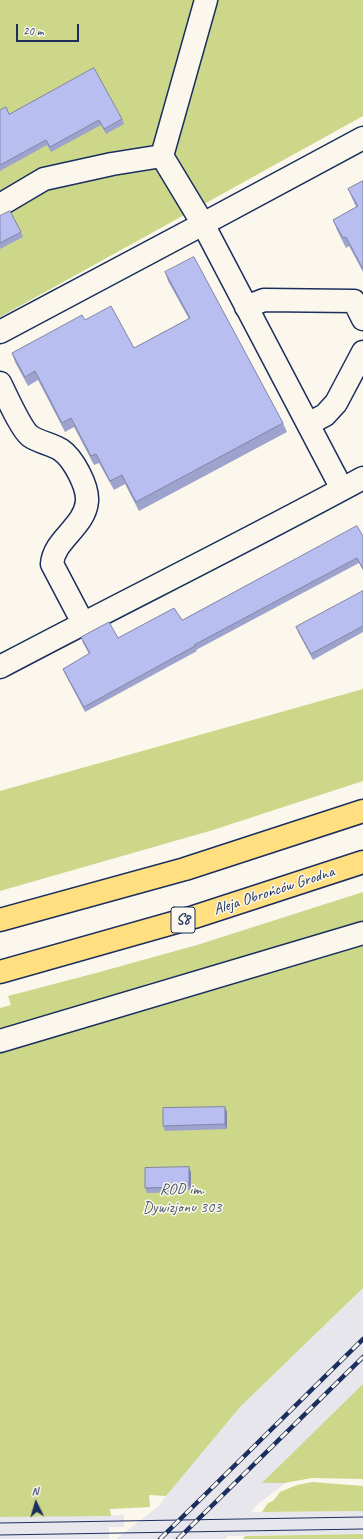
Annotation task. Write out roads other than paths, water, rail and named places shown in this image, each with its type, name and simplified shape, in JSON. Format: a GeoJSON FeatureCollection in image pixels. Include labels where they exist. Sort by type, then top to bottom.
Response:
{"type":"FeatureCollection","features":[{"type":"Feature","properties":{"kind":"highway"},"geometry":{"type":"LineString","coordinates":[[0,920],[186,869],[363,811]]}},
{"type":"Feature","properties":{"kind":"highway","name":"Aleja Obrońców Grodna"},"geometry":{"type":"LineString","coordinates":[[0,972],[194,917],[363,862]]}},
{"type":"Feature","properties":{"kind":"lane"},"geometry":{"type":"LineString","coordinates":[[206,0],[162,156],[203,224],[342,490]]}},
{"type":"Feature","properties":{"kind":"lane"},"geometry":{"type":"LineString","coordinates":[[0,332],[363,138]]}},
{"type":"Feature","properties":{"kind":"lane"},"geometry":{"type":"LineString","coordinates":[[4,197],[44,179],[112,164],[162,156]]}},
{"type":"Feature","properties":{"kind":"lane"},"geometry":{"type":"LineString","coordinates":[[246,307],[264,300],[354,301],[363,319]]}},
{"type":"Feature","properties":{"kind":"lane"},"geometry":{"type":"LineString","coordinates":[[308,424],[325,415],[336,403],[363,352]]}},
{"type":"Feature","properties":{"kind":"lane"},"geometry":{"type":"LineString","coordinates":[[0,383],[25,430],[31,437],[62,450],[71,459],[86,490],[87,501],[85,511],[52,557],[52,564],[84,623]]}},
{"type":"Feature","properties":{"kind":"lane"},"geometry":{"type":"LineString","coordinates":[[0,667],[363,478]]}},
{"type":"Feature","properties":{"kind":"lane"},"geometry":{"type":"LineString","coordinates":[[0,1041],[363,934]]}},
{"type":"Feature","properties":{"kind":"tram line"},"geometry":{"type":"LineString","coordinates":[[0,1523],[363,1517]]}},
{"type":"Feature","properties":{"kind":"tram line"},"geometry":{"type":"LineString","coordinates":[[0,1535],[363,1529]]}},
{"type":"Feature","properties":{"kind":"railway"},"geometry":{"type":"LineString","coordinates":[[160,1539],[363,1339]]}},
{"type":"Feature","properties":{"kind":"railway"},"geometry":{"type":"LineString","coordinates":[[178,1539],[363,1357]]}},
{"type":"Feature","properties":{"kind":"park label","name":"ROD im. Dywizjonu 303"},"geometry":{"type":"Point","coordinates":[182,1199]}}]}
